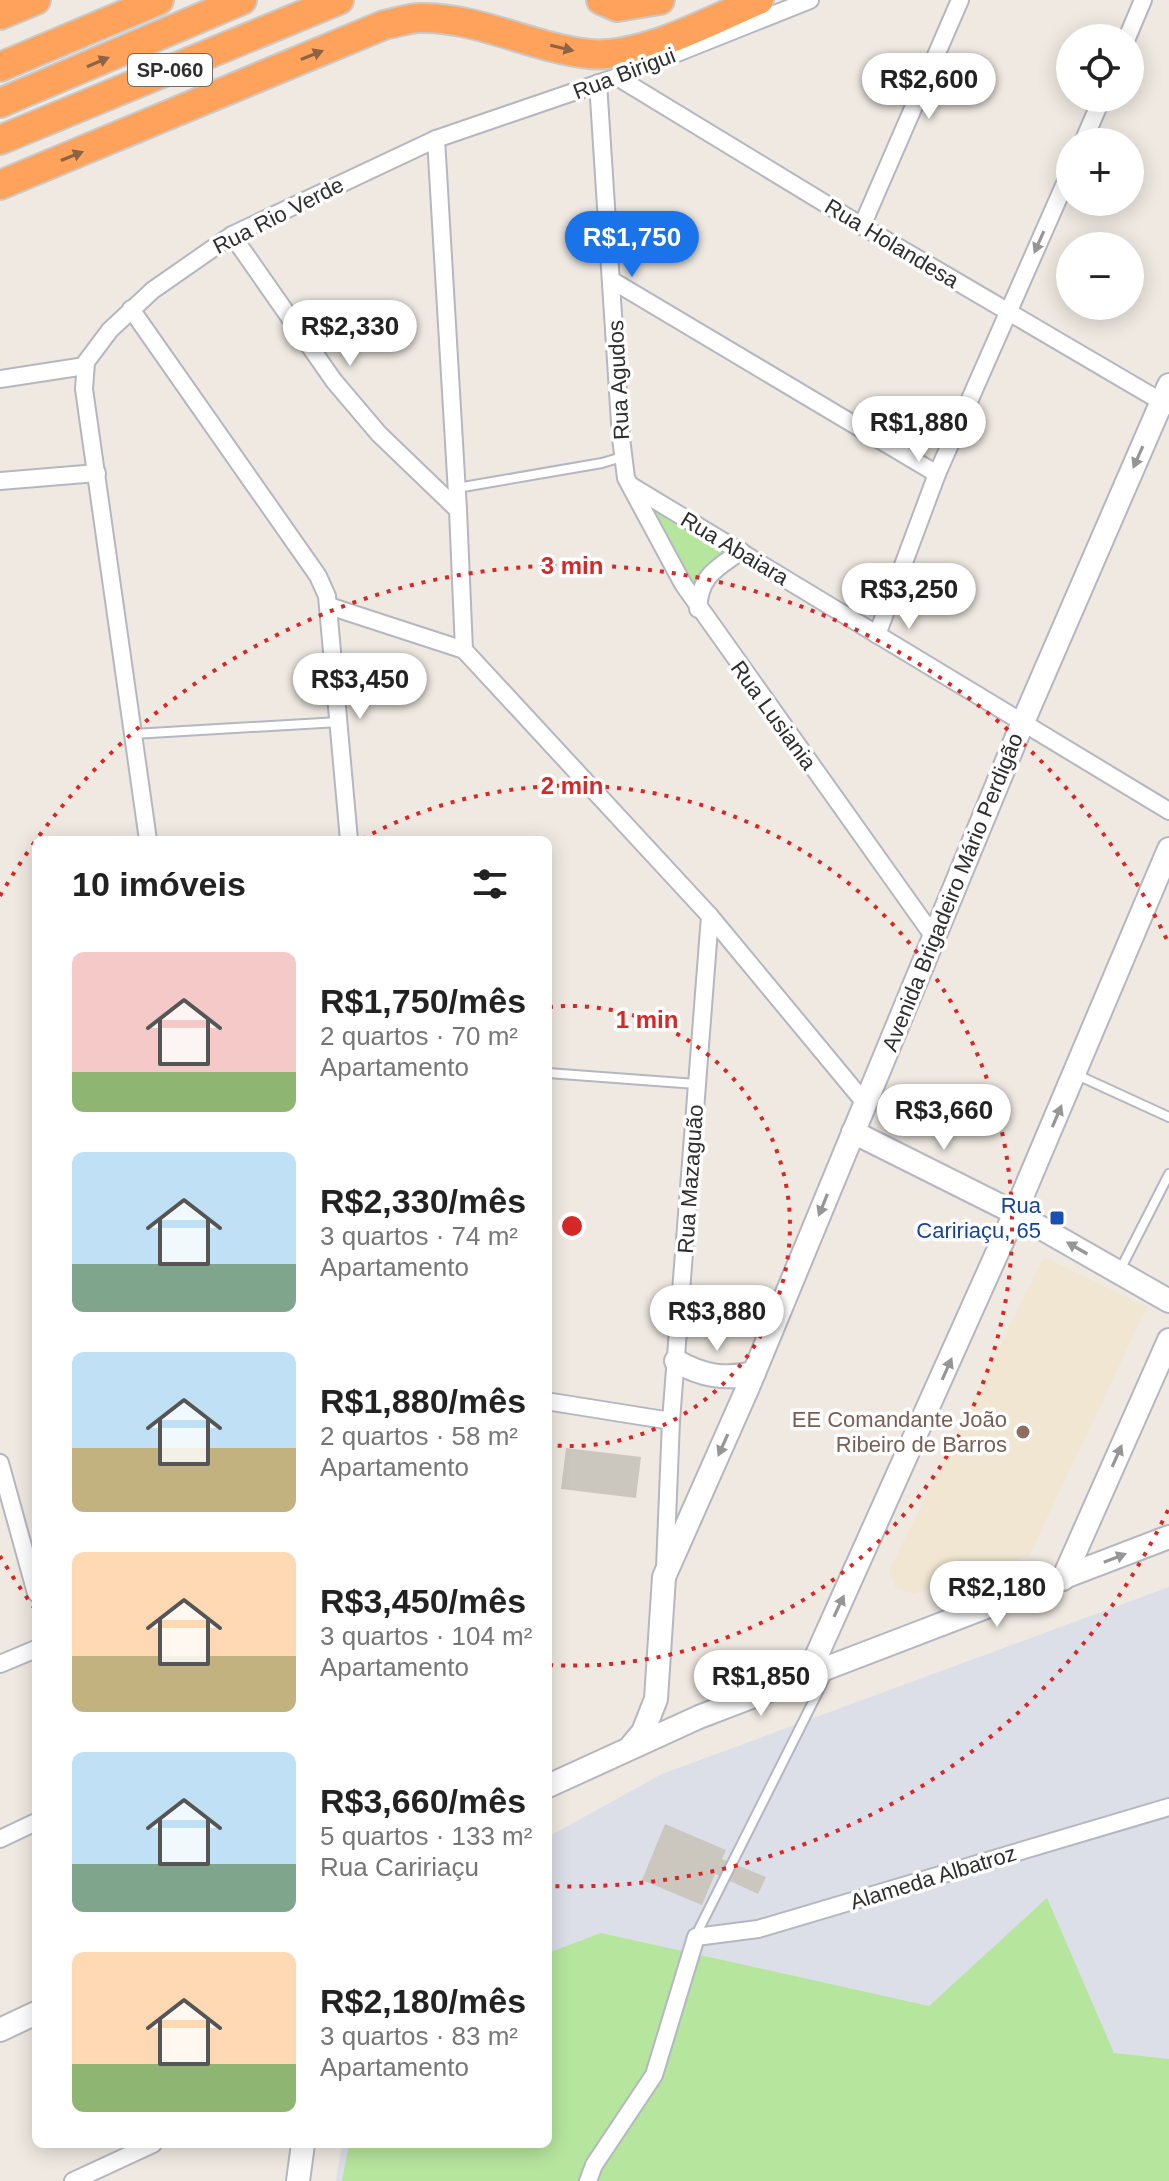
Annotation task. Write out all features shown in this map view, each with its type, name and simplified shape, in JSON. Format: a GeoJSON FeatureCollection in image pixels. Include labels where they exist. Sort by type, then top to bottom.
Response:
{"type":"FeatureCollection","features":[{"type":"Feature","properties":{"kind":"highway"},"geometry":{"type":"LineString","coordinates":[[0,12],[36,0]]}},
{"type":"Feature","properties":{"kind":"highway"},"geometry":{"type":"LineString","coordinates":[[0,67],[159,0]]}},
{"type":"Feature","properties":{"kind":"highway","name":"SP-060"},"geometry":{"type":"LineString","coordinates":[[0,103],[242,0]]}},
{"type":"Feature","properties":{"kind":"highway","name":"SP-060"},"geometry":{"type":"LineString","coordinates":[[0,140],[339,0]]}},
{"type":"Feature","properties":{"kind":"highway"},"geometry":{"type":"LineString","coordinates":[[601,0],[617,7],[660,0]]}},
{"type":"Feature","properties":{"kind":"highway"},"geometry":{"type":"LineString","coordinates":[[0,185],[384,25],[419,18],[465,23],[562,49],[591,54],[617,53],[661,40],[759,0]]}},
{"type":"Feature","properties":{"kind":"main road"},"geometry":{"type":"LineString","coordinates":[[0,12],[15,0]]}},
{"type":"Feature","properties":{"kind":"main road","name":"Avenida Brigadeiro Mário Perdigão"},"geometry":{"type":"LineString","coordinates":[[664,1577],[754,1373],[1023,722],[1167,398]]}},
{"type":"Feature","properties":{"kind":"main road"},"geometry":{"type":"LineString","coordinates":[[807,1677],[1015,1213],[1169,849]]}},
{"type":"Feature","properties":{"kind":"main road"},"geometry":{"type":"LineString","coordinates":[[853,1132],[1015,1213],[1169,1301]]}},
{"type":"Feature","properties":{"kind":"main road"},"geometry":{"type":"LineString","coordinates":[[1063,1579],[1169,1340]]}},
{"type":"Feature","properties":{"kind":"main road"},"geometry":{"type":"LineString","coordinates":[[676,1361],[693,1371],[726,1378],[754,1373]]}},
{"type":"Feature","properties":{"kind":"main road"},"geometry":{"type":"LineString","coordinates":[[552,1785],[632,1745],[699,1717],[1169,1537]]}},
{"type":"Feature","properties":{"kind":"main road","name":"Rua Mazaguão"},"geometry":{"type":"LineString","coordinates":[[632,1745],[650,1716],[658,1682],[664,1577]]}},
{"type":"Feature","properties":{"kind":"main road"},"geometry":{"type":"LineString","coordinates":[[658,1682],[662,1693],[677,1710],[699,1717]]}},
{"type":"Feature","properties":{"kind":"main road"},"geometry":{"type":"LineString","coordinates":[[0,2030],[32,2015]]}},
{"type":"Feature","properties":{"kind":"main road"},"geometry":{"type":"LineString","coordinates":[[298,2181],[302,2148]]}},
{"type":"Feature","properties":{"kind":"street","name":"Rua Birigui"},"geometry":{"type":"LineString","coordinates":[[436,139],[617,77],[810,0]]}},
{"type":"Feature","properties":{"kind":"street"},"geometry":{"type":"LineString","coordinates":[[862,226],[960,0]]}},
{"type":"Feature","properties":{"kind":"street"},"geometry":{"type":"LineString","coordinates":[[1133,24],[1143,0]]}},
{"type":"Feature","properties":{"kind":"street","name":"Rua Holandesa"},"geometry":{"type":"LineString","coordinates":[[617,77],[1009,312],[1167,398]]}},
{"type":"Feature","properties":{"kind":"street","name":"Rua Agudos"},"geometry":{"type":"LineString","coordinates":[[598,83],[622,457],[629,484]]}},
{"type":"Feature","properties":{"kind":"street"},"geometry":{"type":"LineString","coordinates":[[436,139],[464,650]]}},
{"type":"Feature","properties":{"kind":"street","name":"Rua Rio Verde"},"geometry":{"type":"LineString","coordinates":[[85,366],[110,330],[131,309],[232,235],[436,139]]}},
{"type":"Feature","properties":{"kind":"street"},"geometry":{"type":"LineString","coordinates":[[877,635],[937,474],[1056,204]]}},
{"type":"Feature","properties":{"kind":"street"},"geometry":{"type":"LineString","coordinates":[[232,235],[334,381],[379,434],[458,510]]}},
{"type":"Feature","properties":{"kind":"street"},"geometry":{"type":"LineString","coordinates":[[613,281],[937,474]]}},
{"type":"Feature","properties":{"kind":"street"},"geometry":{"type":"LineString","coordinates":[[131,309],[318,576],[329,606],[349,836]]}},
{"type":"Feature","properties":{"kind":"street"},"geometry":{"type":"LineString","coordinates":[[0,379],[85,366],[84,389],[147,836]]}},
{"type":"Feature","properties":{"kind":"street"},"geometry":{"type":"LineString","coordinates":[[0,481],[97,473]]}},
{"type":"Feature","properties":{"kind":"street","name":"Rua Abaiara"},"geometry":{"type":"LineString","coordinates":[[629,484],[1169,811]]}},
{"type":"Feature","properties":{"kind":"street","name":"Rua Lusiania"},"geometry":{"type":"LineString","coordinates":[[629,484],[698,609],[934,937]]}},
{"type":"Feature","properties":{"kind":"street"},"geometry":{"type":"LineString","coordinates":[[698,609],[705,580],[741,551]]}},
{"type":"Feature","properties":{"kind":"street"},"geometry":{"type":"LineString","coordinates":[[329,606],[464,650],[710,916],[865,1103]]}},
{"type":"Feature","properties":{"kind":"street","name":"Rua Mazaguão"},"geometry":{"type":"LineString","coordinates":[[664,1577],[671,1421],[710,916]]}},
{"type":"Feature","properties":{"kind":"street"},"geometry":{"type":"LineString","coordinates":[[552,1402],[671,1421]]}},
{"type":"Feature","properties":{"kind":"street"},"geometry":{"type":"LineString","coordinates":[[0,1463],[32,1579]]}},
{"type":"Feature","properties":{"kind":"street"},"geometry":{"type":"LineString","coordinates":[[0,1664],[32,1651]]}},
{"type":"Feature","properties":{"kind":"street","name":"Alameda Albatroz"},"geometry":{"type":"LineString","coordinates":[[696,1937],[758,1929],[1169,1807]]}},
{"type":"Feature","properties":{"kind":"street"},"geometry":{"type":"LineString","coordinates":[[0,1839],[32,1824]]}},
{"type":"Feature","properties":{"kind":"street"},"geometry":{"type":"LineString","coordinates":[[588,2181],[594,2165],[654,2075],[696,1937]]}},
{"type":"Feature","properties":{"kind":"street"},"geometry":{"type":"LineString","coordinates":[[73,2181],[144,2148]]}},
{"type":"Feature","properties":{"kind":"lane"},"geometry":{"type":"LineString","coordinates":[[457,488],[622,457]]}},
{"type":"Feature","properties":{"kind":"lane"},"geometry":{"type":"LineString","coordinates":[[132,734],[340,722]]}},
{"type":"Feature","properties":{"kind":"lane"},"geometry":{"type":"LineString","coordinates":[[552,1073],[697,1084]]}},
{"type":"Feature","properties":{"kind":"lane"},"geometry":{"type":"LineString","coordinates":[[1074,1074],[1169,1117]]}},
{"type":"Feature","properties":{"kind":"lane"},"geometry":{"type":"LineString","coordinates":[[1119,1272],[1169,1174]]}},
{"type":"Feature","properties":{"kind":"lane"},"geometry":{"type":"LineString","coordinates":[[696,1937],[830,1668]]}},
{"type":"Feature","properties":{"kind":"shaded area","name":"EE Comandante João Ribeiro de Barros"},"geometry":{"type":"Polygon","coordinates":[[[1044,1257],[1147,1307],[1029,1556],[914,1594],[896,1588],[889,1571],[1044,1257]]]}},
{"type":"Feature","properties":{"kind":"shaded area"},"geometry":{"type":"Polygon","coordinates":[[[1169,1587],[1169,2181],[336,2181],[341,2148],[552,2148],[552,1835],[662,1774],[1169,1587]]]}},
{"type":"Feature","properties":{"kind":"green space"},"geometry":{"type":"Polygon","coordinates":[[[651,504],[735,554],[706,566],[699,576],[696,594],[651,504]]]}},
{"type":"Feature","properties":{"kind":"green space"},"geometry":{"type":"Polygon","coordinates":[[[1047,1898],[1114,2053],[1169,2059],[1169,2181],[342,2181],[348,2148],[552,2148],[552,1951],[601,1933],[929,2006],[1047,1898]]]}},
{"type":"Feature","properties":{"kind":"building"},"geometry":{"type":"Polygon","coordinates":[[[566,1448],[641,1457],[636,1498],[561,1489],[566,1448]]]}},
{"type":"Feature","properties":{"kind":"building"},"geometry":{"type":"Polygon","coordinates":[[[665,1824],[726,1850],[722,1859],[766,1877],[758,1894],[715,1874],[702,1905],[642,1880],[665,1824]]]}},
{"type":"Feature","properties":{"kind":"place","name":"Rua Caririaçu, 65"},"geometry":{"type":"Point","coordinates":[1057,1218]}},
{"type":"Feature","properties":{"kind":"place","name":"EE Comandante João Ribeiro de Barros"},"geometry":{"type":"Point","coordinates":[1023,1432]}}]}
